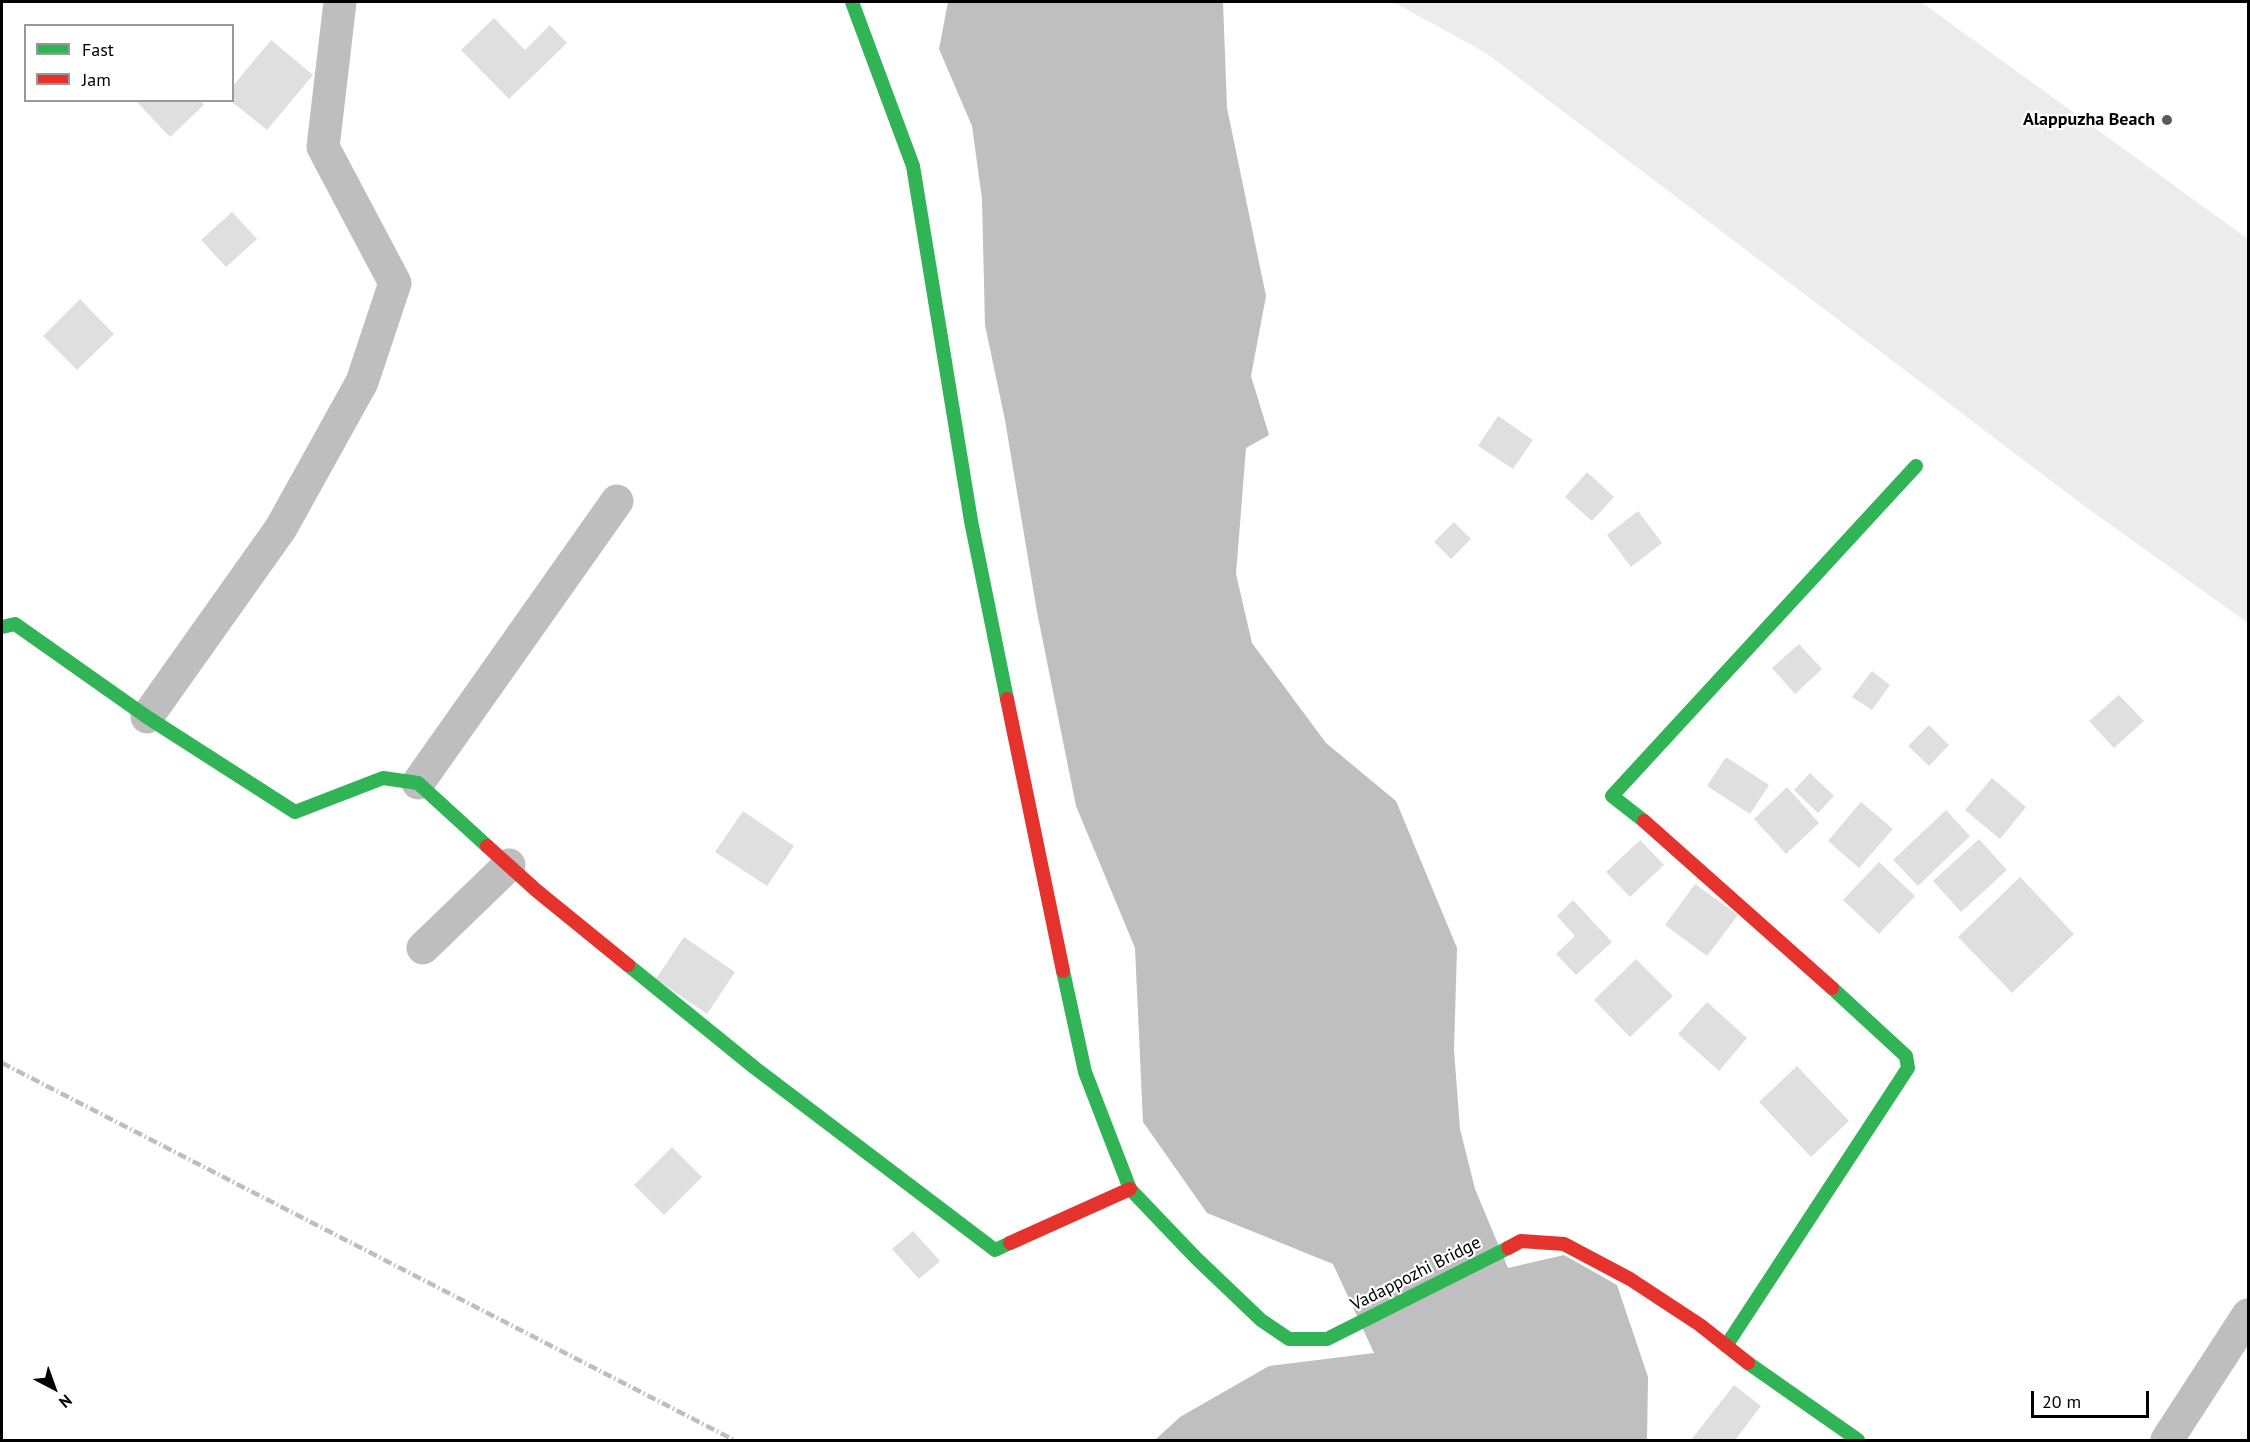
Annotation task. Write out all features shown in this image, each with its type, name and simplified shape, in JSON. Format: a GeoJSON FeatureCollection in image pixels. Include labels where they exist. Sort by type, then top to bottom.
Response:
{"type":"FeatureCollection","features":[{"type":"Feature","properties":{"kind":"street"},"geometry":{"type":"LineString","coordinates":[[147,717],[281,528],[362,382],[395,283],[323,147],[340,2]]}},
{"type":"Feature","properties":{"kind":"street"},"geometry":{"type":"LineString","coordinates":[[2,627],[15,624],[147,717],[295,812],[383,778],[418,783],[537,891],[755,1068],[995,1250],[1130,1189],[1084,1072],[971,520],[914,166],[852,2]]}},
{"type":"Feature","properties":{"kind":"street"},"geometry":{"type":"LineString","coordinates":[[1858,1440],[1766,1377],[1726,1346],[1908,1068],[1906,1056],[1666,839],[1612,796],[1916,466]]}},
{"type":"Feature","properties":{"kind":"street"},"geometry":{"type":"LineString","coordinates":[[418,783],[617,501]]}},
{"type":"Feature","properties":{"kind":"street"},"geometry":{"type":"LineString","coordinates":[[423,948],[509,865]]}},
{"type":"Feature","properties":{"kind":"street","name":"Vadappozhi Bridge"},"geometry":{"type":"LineString","coordinates":[[1130,1189],[1196,1258],[1262,1320],[1289,1339],[1327,1339],[1521,1241],[1564,1244],[1590,1257],[1700,1325],[1726,1346]]}},
{"type":"Feature","properties":{"kind":"street"},"geometry":{"type":"LineString","coordinates":[[2167,1440],[2248,1315]]}},
{"type":"Feature","properties":{"kind":"shaded area"},"geometry":{"type":"Polygon","coordinates":[[[948,2],[1223,2],[1227,108],[1266,296],[1251,376],[1269,435],[1246,448],[1236,574],[1252,643],[1326,743],[1396,801],[1457,948],[1454,1050],[1460,1129],[1475,1189],[1508,1268],[1564,1255],[1617,1285],[1648,1377],[1647,1440],[1155,1440],[1180,1417],[1269,1366],[1374,1353],[1333,1264],[1207,1213],[1143,1122],[1135,948],[1076,806],[1037,612],[1005,420],[985,325],[982,199],[972,126],[939,49],[948,2]]]}},
{"type":"Feature","properties":{"kind":"shaded area"},"geometry":{"type":"Polygon","coordinates":[[[1393,2],[1921,2],[2248,239],[2248,623],[2083,505],[1486,53],[1393,2]]]}},
{"type":"Feature","properties":{"kind":"building"},"geometry":{"type":"Polygon","coordinates":[[[494,18],[525,50],[550,25],[567,43],[509,99],[461,50],[494,18]]]}},
{"type":"Feature","properties":{"kind":"building"},"geometry":{"type":"Polygon","coordinates":[[[271,40],[313,75],[267,130],[232,102],[234,102],[234,85],[271,40]]]}},
{"type":"Feature","properties":{"kind":"building"},"geometry":{"type":"Polygon","coordinates":[[[137,102],[202,102],[204,105],[170,137],[137,102]]]}},
{"type":"Feature","properties":{"kind":"building"},"geometry":{"type":"Polygon","coordinates":[[[232,212],[257,239],[226,267],[201,240],[232,212]]]}},
{"type":"Feature","properties":{"kind":"building"},"geometry":{"type":"Polygon","coordinates":[[[80,299],[114,334],[77,370],[43,336],[80,299]]]}},
{"type":"Feature","properties":{"kind":"building"},"geometry":{"type":"Polygon","coordinates":[[[1498,416],[1533,440],[1513,469],[1478,446],[1498,416]]]}},
{"type":"Feature","properties":{"kind":"building"},"geometry":{"type":"Polygon","coordinates":[[[1587,472],[1614,497],[1592,521],[1565,497],[1587,472]]]}},
{"type":"Feature","properties":{"kind":"building"},"geometry":{"type":"Polygon","coordinates":[[[1638,511],[1662,543],[1631,567],[1607,535],[1638,511]]]}},
{"type":"Feature","properties":{"kind":"building"},"geometry":{"type":"Polygon","coordinates":[[[1454,522],[1471,539],[1451,559],[1434,542],[1454,522]]]}},
{"type":"Feature","properties":{"kind":"building"},"geometry":{"type":"Polygon","coordinates":[[[1799,644],[1822,669],[1795,694],[1772,668],[1799,644]]]}},
{"type":"Feature","properties":{"kind":"building"},"geometry":{"type":"Polygon","coordinates":[[[1872,671],[1890,685],[1872,710],[1852,697],[1872,671]]]}},
{"type":"Feature","properties":{"kind":"building"},"geometry":{"type":"Polygon","coordinates":[[[2119,695],[2144,721],[2114,748],[2089,721],[2119,695]]]}},
{"type":"Feature","properties":{"kind":"building"},"geometry":{"type":"Polygon","coordinates":[[[1929,725],[1949,745],[1929,766],[1908,746],[1929,725]]]}},
{"type":"Feature","properties":{"kind":"building"},"geometry":{"type":"Polygon","coordinates":[[[1726,757],[1769,785],[1750,814],[1707,786],[1726,757]]]}},
{"type":"Feature","properties":{"kind":"building"},"geometry":{"type":"Polygon","coordinates":[[[1810,773],[1834,796],[1818,813],[1794,790],[1810,773]]]}},
{"type":"Feature","properties":{"kind":"building"},"geometry":{"type":"Polygon","coordinates":[[[1992,778],[2026,807],[2000,839],[1965,810],[1992,778]]]}},
{"type":"Feature","properties":{"kind":"building"},"geometry":{"type":"Polygon","coordinates":[[[1787,787],[1819,823],[1786,854],[1754,819],[1787,787]]]}},
{"type":"Feature","properties":{"kind":"building"},"geometry":{"type":"Polygon","coordinates":[[[1861,802],[1893,829],[1859,868],[1828,841],[1861,802]]]}},
{"type":"Feature","properties":{"kind":"building"},"geometry":{"type":"Polygon","coordinates":[[[1946,810],[1970,836],[1918,886],[1893,860],[1946,810]]]}},
{"type":"Feature","properties":{"kind":"building"},"geometry":{"type":"Polygon","coordinates":[[[743,811],[794,846],[767,886],[715,852],[743,811]]]}},
{"type":"Feature","properties":{"kind":"building"},"geometry":{"type":"Polygon","coordinates":[[[1979,839],[2007,870],[1961,912],[1933,881],[1979,839]]]}},
{"type":"Feature","properties":{"kind":"building"},"geometry":{"type":"Polygon","coordinates":[[[1640,840],[1664,865],[1630,897],[1606,872],[1640,840]]]}},
{"type":"Feature","properties":{"kind":"building"},"geometry":{"type":"Polygon","coordinates":[[[1879,862],[1915,896],[1879,934],[1843,900],[1879,862]]]}},
{"type":"Feature","properties":{"kind":"building"},"geometry":{"type":"Polygon","coordinates":[[[2020,877],[2074,934],[2012,993],[1958,937],[2020,877]]]}},
{"type":"Feature","properties":{"kind":"building"},"geometry":{"type":"Polygon","coordinates":[[[1695,884],[1738,915],[1707,956],[1665,925],[1695,884]]]}},
{"type":"Feature","properties":{"kind":"building"},"geometry":{"type":"Polygon","coordinates":[[[1573,900],[1612,942],[1576,975],[1556,954],[1575,936],[1557,916],[1573,900]]]}},
{"type":"Feature","properties":{"kind":"building"},"geometry":{"type":"Polygon","coordinates":[[[684,937],[735,972],[707,1014],[656,979],[684,937]]]}},
{"type":"Feature","properties":{"kind":"building"},"geometry":{"type":"Polygon","coordinates":[[[1636,959],[1673,996],[1630,1037],[1594,1000],[1636,959]]]}},
{"type":"Feature","properties":{"kind":"building"},"geometry":{"type":"Polygon","coordinates":[[[1707,1002],[1747,1038],[1719,1071],[1678,1034],[1707,1002]]]}},
{"type":"Feature","properties":{"kind":"building"},"geometry":{"type":"Polygon","coordinates":[[[1797,1066],[1849,1121],[1811,1157],[1759,1102],[1797,1066]]]}},
{"type":"Feature","properties":{"kind":"building"},"geometry":{"type":"Polygon","coordinates":[[[672,1147],[702,1177],[664,1215],[634,1185],[672,1147]]]}},
{"type":"Feature","properties":{"kind":"building"},"geometry":{"type":"Polygon","coordinates":[[[913,1231],[940,1261],[919,1279],[892,1249],[913,1231]]]}},
{"type":"Feature","properties":{"kind":"building"},"geometry":{"type":"Polygon","coordinates":[[[1734,1385],[1761,1406],[1735,1440],[1691,1440],[1734,1385]]]}},
{"type":"Feature","properties":{"kind":"railway"},"geometry":{"type":"LineString","coordinates":[[2,1063],[734,1440]]}},
{"type":"Feature","properties":{"kind":"traffic: fast"},"geometry":{"type":"LineString","coordinates":[[852,2],[913,166],[971,521],[1007,699]]}},
{"type":"Feature","properties":{"kind":"traffic: fast"},"geometry":{"type":"LineString","coordinates":[[1644,821],[1612,796],[1916,466]]}},
{"type":"Feature","properties":{"kind":"traffic: fast"},"geometry":{"type":"LineString","coordinates":[[2,627],[15,624],[147,717],[295,812],[383,778],[418,783],[487,846]]}},
{"type":"Feature","properties":{"kind":"traffic: fast"},"geometry":{"type":"LineString","coordinates":[[628,965],[755,1068],[995,1250],[1010,1243]]}},
{"type":"Feature","properties":{"kind":"traffic: fast"},"geometry":{"type":"LineString","coordinates":[[1063,971],[1085,1072],[1130,1189],[1196,1258],[1261,1320],[1289,1339],[1327,1339],[1508,1248]]}},
{"type":"Feature","properties":{"kind":"traffic: fast"},"geometry":{"type":"LineString","coordinates":[[1726,1346],[1908,1068],[1906,1056],[1832,988]]}},
{"type":"Feature","properties":{"kind":"traffic: fast"},"geometry":{"type":"LineString","coordinates":[[1748,1363],[1858,1440]]}},
{"type":"Feature","properties":{"kind":"traffic: jam"},"geometry":{"type":"LineString","coordinates":[[1007,699],[1063,971]]}},
{"type":"Feature","properties":{"kind":"traffic: jam"},"geometry":{"type":"LineString","coordinates":[[1644,821],[1832,988]]}},
{"type":"Feature","properties":{"kind":"traffic: jam"},"geometry":{"type":"LineString","coordinates":[[487,846],[537,891],[628,965]]}},
{"type":"Feature","properties":{"kind":"traffic: jam"},"geometry":{"type":"LineString","coordinates":[[1010,1243],[1130,1189]]}},
{"type":"Feature","properties":{"kind":"traffic: jam"},"geometry":{"type":"LineString","coordinates":[[1508,1248],[1521,1241],[1564,1244],[1630,1279],[1700,1325],[1748,1363]]}},
{"type":"Feature","properties":{"kind":"place","name":"Alappuzha Beach"},"geometry":{"type":"Point","coordinates":[2167,120]}}]}
